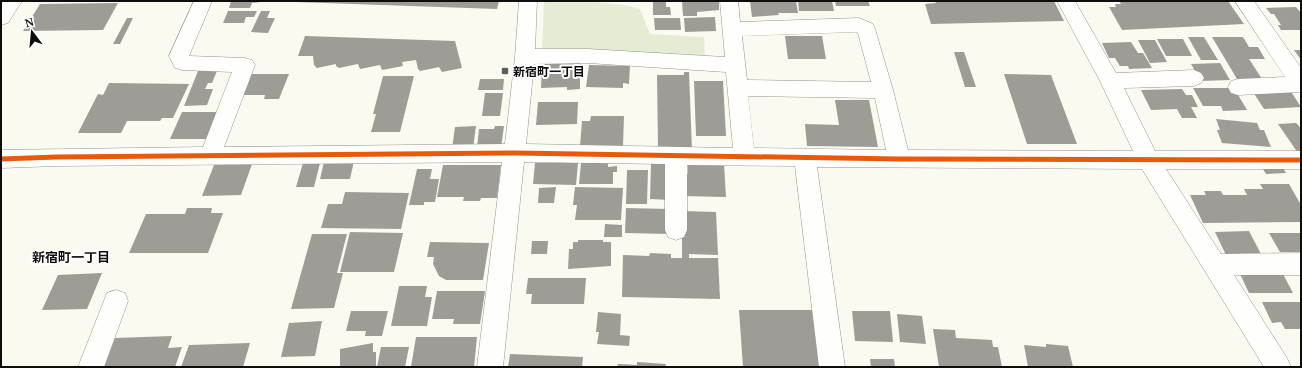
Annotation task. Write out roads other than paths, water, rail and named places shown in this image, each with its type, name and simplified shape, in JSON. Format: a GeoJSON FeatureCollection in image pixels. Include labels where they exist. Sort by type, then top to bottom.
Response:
{"type":"FeatureCollection","features":[{"type":"Feature","properties":{"kind":"street"},"geometry":{"type":"LineString","coordinates":[[1,18],[13,1]]}},
{"type":"Feature","properties":{"kind":"street"},"geometry":{"type":"LineString","coordinates":[[203,1],[180,56],[182,63],[245,65],[210,155]]}},
{"type":"Feature","properties":{"kind":"street"},"geometry":{"type":"LineString","coordinates":[[490,367],[525,57],[528,1]]}},
{"type":"Feature","properties":{"kind":"street"},"geometry":{"type":"LineString","coordinates":[[730,1],[744,156]]}},
{"type":"Feature","properties":{"kind":"street"},"geometry":{"type":"LineString","coordinates":[[1066,1],[1110,81],[1148,159],[1278,367]]}},
{"type":"Feature","properties":{"kind":"street"},"geometry":{"type":"LineString","coordinates":[[1244,1],[1301,84]]}},
{"type":"Feature","properties":{"kind":"street"},"geometry":{"type":"LineString","coordinates":[[732,29],[859,25],[866,29],[883,90],[899,159]]}},
{"type":"Feature","properties":{"kind":"street"},"geometry":{"type":"LineString","coordinates":[[525,57],[588,56],[736,65]]}},
{"type":"Feature","properties":{"kind":"street"},"geometry":{"type":"LineString","coordinates":[[1110,81],[1194,78]]}},
{"type":"Feature","properties":{"kind":"street"},"geometry":{"type":"LineString","coordinates":[[1238,87],[1301,84]]}},
{"type":"Feature","properties":{"kind":"street"},"geometry":{"type":"LineString","coordinates":[[738,88],[883,90]]}},
{"type":"Feature","properties":{"kind":"street"},"geometry":{"type":"LineString","coordinates":[[1,159],[57,156],[515,153],[899,159],[1301,160]]}},
{"type":"Feature","properties":{"kind":"street"},"geometry":{"type":"LineString","coordinates":[[676,156],[676,230]]}},
{"type":"Feature","properties":{"kind":"street"},"geometry":{"type":"LineString","coordinates":[[805,158],[832,367]]}},
{"type":"Feature","properties":{"kind":"street"},"geometry":{"type":"LineString","coordinates":[[1214,265],[1301,264]]}},
{"type":"Feature","properties":{"kind":"street"},"geometry":{"type":"LineString","coordinates":[[91,367],[116,301]]}},
{"type":"Feature","properties":{"kind":"place","name":"新宿町一丁目"},"geometry":{"type":"Point","coordinates":[505,71]}},
{"type":"Feature","properties":{"kind":"district","name":"新宿町一丁目"},"geometry":{"type":"Point","coordinates":[71,257]}}]}
